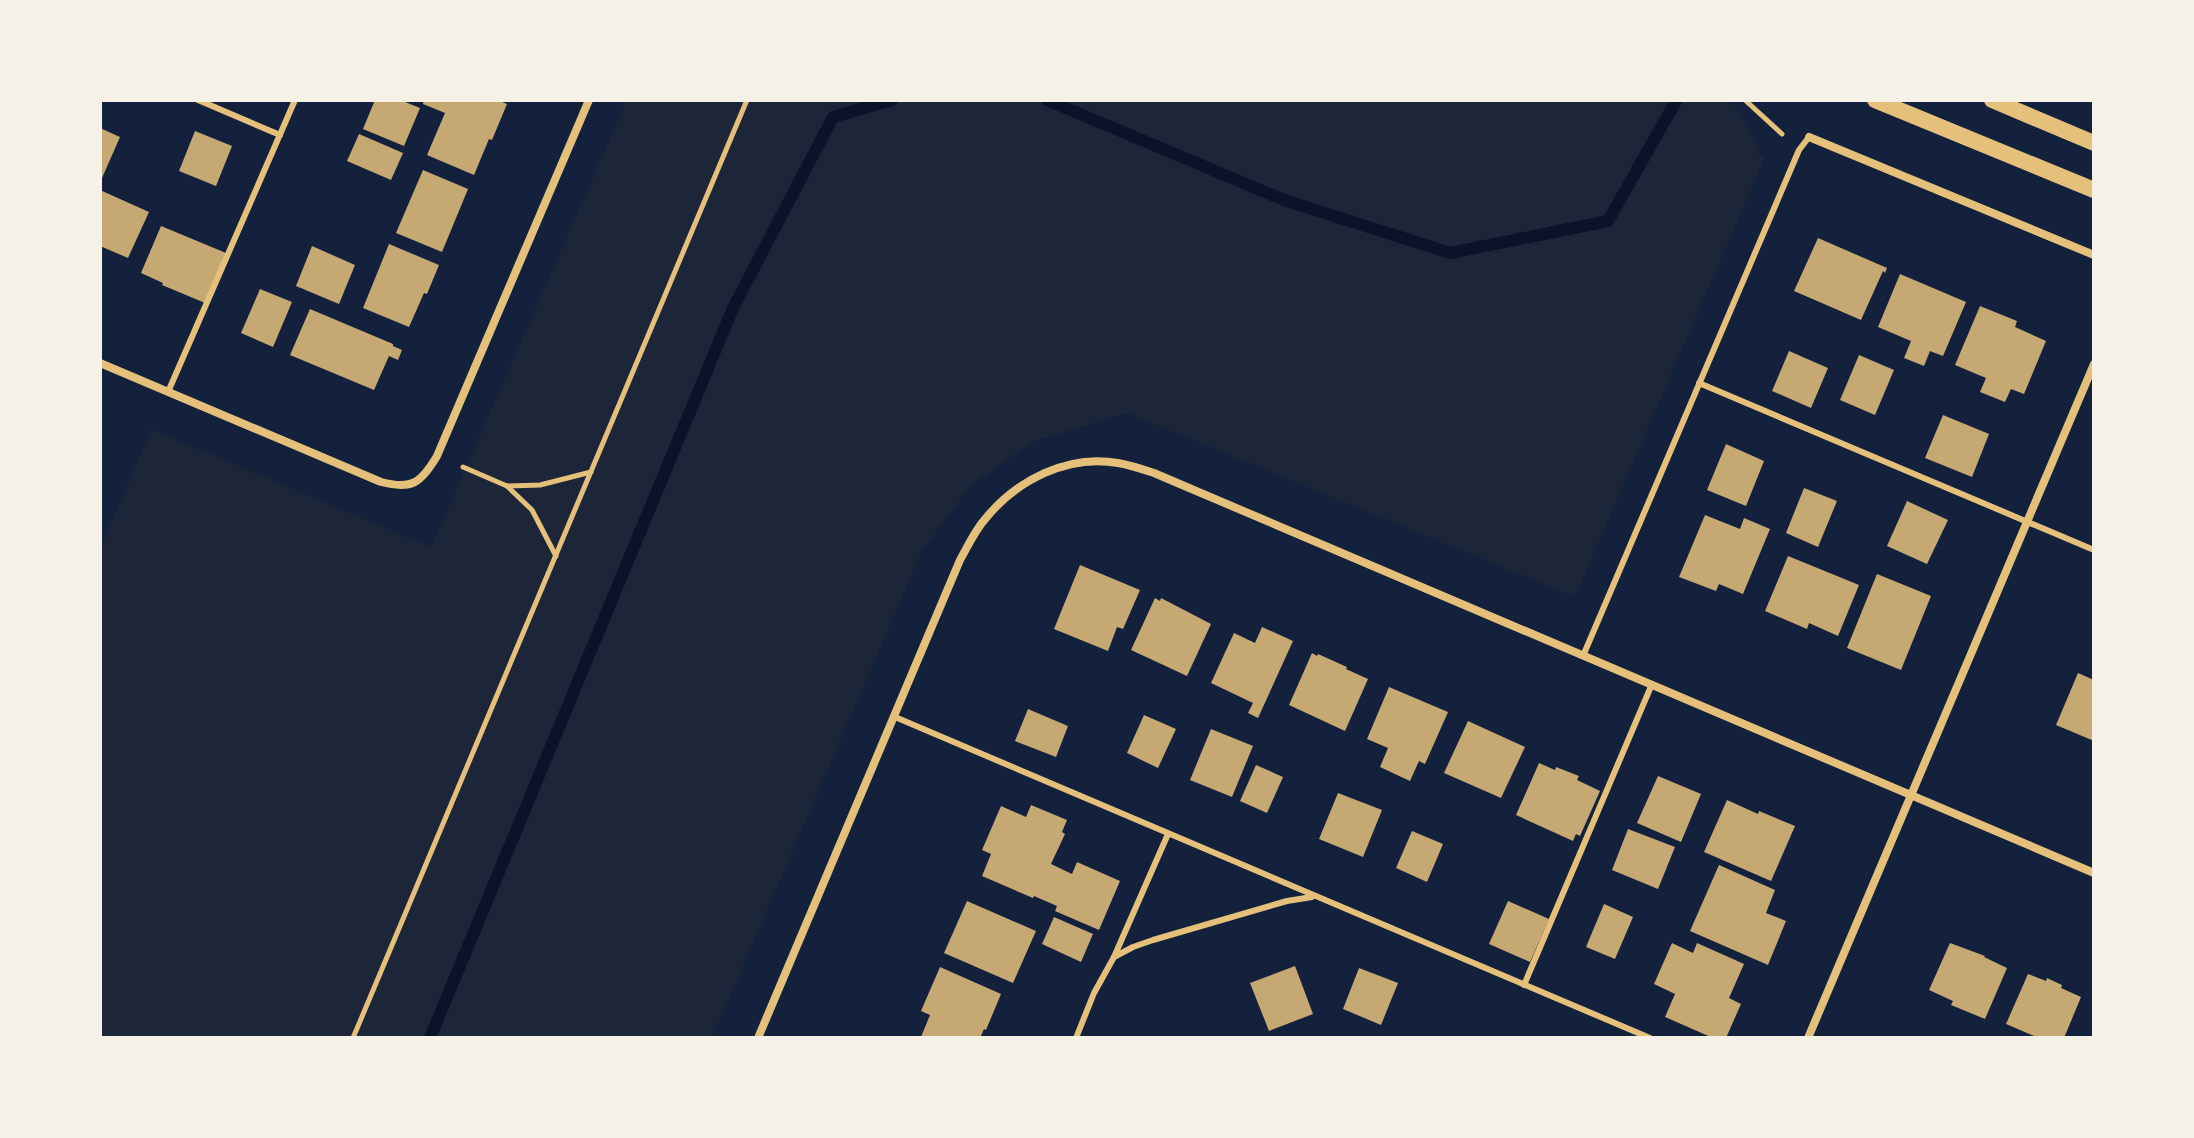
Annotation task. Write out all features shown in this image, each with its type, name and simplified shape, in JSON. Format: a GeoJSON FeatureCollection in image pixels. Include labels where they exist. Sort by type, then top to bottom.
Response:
{"type":"FeatureCollection","features":[{"type":"Feature","properties":{"kind":"main road"},"geometry":{"type":"LineString","coordinates":[[1875,100],[2094,190]]}},
{"type":"Feature","properties":{"kind":"main road"},"geometry":{"type":"LineString","coordinates":[[1992,100],[2094,143]]}},
{"type":"Feature","properties":{"kind":"street"},"geometry":{"type":"LineString","coordinates":[[100,363],[381,482],[399,487],[413,484],[427,473],[437,456],[589,100]]}},
{"type":"Feature","properties":{"kind":"street"},"geometry":{"type":"LineString","coordinates":[[1809,137],[2094,255]]}},
{"type":"Feature","properties":{"kind":"street"},"geometry":{"type":"LineString","coordinates":[[1808,1038],[2094,364]]}},
{"type":"Feature","properties":{"kind":"street"},"geometry":{"type":"LineString","coordinates":[[758,1038],[972,538],[986,518],[1029,480],[1074,463],[1116,462],[1135,467],[2094,873]]}},
{"type":"Feature","properties":{"kind":"lane"},"geometry":{"type":"LineString","coordinates":[[198,100],[280,135]]}},
{"type":"Feature","properties":{"kind":"lane"},"geometry":{"type":"LineString","coordinates":[[168,392],[295,100]]}},
{"type":"Feature","properties":{"kind":"lane"},"geometry":{"type":"LineString","coordinates":[[1583,656],[1799,150],[1809,137]]}},
{"type":"Feature","properties":{"kind":"lane"},"geometry":{"type":"LineString","coordinates":[[1699,383],[2094,550]]}},
{"type":"Feature","properties":{"kind":"lane"},"geometry":{"type":"LineString","coordinates":[[1524,985],[1652,684]]}},
{"type":"Feature","properties":{"kind":"lane"},"geometry":{"type":"LineString","coordinates":[[895,717],[1650,1038]]}},
{"type":"Feature","properties":{"kind":"lane"},"geometry":{"type":"LineString","coordinates":[[1076,1038],[1168,834]]}},
{"type":"Feature","properties":{"kind":"lane"},"geometry":{"type":"LineString","coordinates":[[1114,957],[1153,940],[1314,896]]}},
{"type":"Feature","properties":{"kind":"path"},"geometry":{"type":"LineString","coordinates":[[353,1038],[747,100]]}},
{"type":"Feature","properties":{"kind":"path"},"geometry":{"type":"LineString","coordinates":[[1745,100],[1788,139],[1809,137]]}},
{"type":"Feature","properties":{"kind":"path"},"geometry":{"type":"LineString","coordinates":[[463,467],[507,486],[532,510],[557,556]]}},
{"type":"Feature","properties":{"kind":"path"},"geometry":{"type":"LineString","coordinates":[[507,486],[540,485],[592,471]]}},
{"type":"Feature","properties":{"kind":"shaded area"},"geometry":{"type":"Polygon","coordinates":[[[627,100],[1717,100],[1734,105],[1760,147],[1758,154],[1765,157],[1575,597],[1127,413],[1035,441],[971,485],[922,551],[712,1038],[100,1038],[100,549],[151,429],[431,547],[627,100]]]}},
{"type":"Feature","properties":{"kind":"building"},"geometry":{"type":"Polygon","coordinates":[[[375,100],[400,100],[420,108],[404,146],[363,129],[375,100]]]}},
{"type":"Feature","properties":{"kind":"building"},"geometry":{"type":"Polygon","coordinates":[[[424,100],[497,100],[507,104],[474,175],[427,155],[445,113],[423,104],[424,100]]]}},
{"type":"Feature","properties":{"kind":"building"},"geometry":{"type":"Polygon","coordinates":[[[100,128],[120,137],[102,178],[100,177],[100,128]]]}},
{"type":"Feature","properties":{"kind":"building"},"geometry":{"type":"Polygon","coordinates":[[[195,131],[232,146],[216,186],[179,171],[195,131]]]}},
{"type":"Feature","properties":{"kind":"building"},"geometry":{"type":"Polygon","coordinates":[[[359,134],[403,153],[391,180],[347,161],[359,134]]]}},
{"type":"Feature","properties":{"kind":"building"},"geometry":{"type":"Polygon","coordinates":[[[423,170],[468,189],[442,252],[396,233],[423,170]]]}},
{"type":"Feature","properties":{"kind":"building"},"geometry":{"type":"Polygon","coordinates":[[[100,190],[149,212],[128,258],[100,246],[100,190]]]}},
{"type":"Feature","properties":{"kind":"building"},"geometry":{"type":"Polygon","coordinates":[[[161,226],[226,253],[205,303],[141,273],[161,226]]]}},
{"type":"Feature","properties":{"kind":"building"},"geometry":{"type":"Polygon","coordinates":[[[1818,238],[1887,268],[1861,320],[1794,291],[1818,238]]]}},
{"type":"Feature","properties":{"kind":"building"},"geometry":{"type":"Polygon","coordinates":[[[389,244],[439,265],[409,327],[363,308],[389,244]]]}},
{"type":"Feature","properties":{"kind":"building"},"geometry":{"type":"Polygon","coordinates":[[[312,246],[355,265],[339,304],[296,286],[312,246]]]}},
{"type":"Feature","properties":{"kind":"building"},"geometry":{"type":"Polygon","coordinates":[[[1900,274],[1966,302],[1943,356],[1930,351],[1924,366],[1904,358],[1911,341],[1878,327],[1900,274]]]}},
{"type":"Feature","properties":{"kind":"building"},"geometry":{"type":"Polygon","coordinates":[[[260,289],[292,302],[273,347],[241,333],[260,289]]]}},
{"type":"Feature","properties":{"kind":"building"},"geometry":{"type":"Polygon","coordinates":[[[1980,306],[2017,321],[2015,327],[2046,341],[2024,394],[2011,389],[2005,402],[1980,392],[1986,378],[1955,365],[1980,306]]]}},
{"type":"Feature","properties":{"kind":"building"},"geometry":{"type":"Polygon","coordinates":[[[310,309],[402,350],[398,360],[389,356],[374,390],[290,355],[310,309]]]}},
{"type":"Feature","properties":{"kind":"building"},"geometry":{"type":"Polygon","coordinates":[[[1789,351],[1828,368],[1811,408],[1772,391],[1789,351]]]}},
{"type":"Feature","properties":{"kind":"building"},"geometry":{"type":"Polygon","coordinates":[[[1859,355],[1894,370],[1875,415],[1840,400],[1859,355]]]}},
{"type":"Feature","properties":{"kind":"building"},"geometry":{"type":"Polygon","coordinates":[[[1943,415],[1989,434],[1972,477],[1925,458],[1943,415]]]}},
{"type":"Feature","properties":{"kind":"building"},"geometry":{"type":"Polygon","coordinates":[[[1726,444],[1764,461],[1746,506],[1707,490],[1726,444]]]}},
{"type":"Feature","properties":{"kind":"building"},"geometry":{"type":"Polygon","coordinates":[[[1804,488],[1837,501],[1818,547],[1786,533],[1804,488]]]}},
{"type":"Feature","properties":{"kind":"building"},"geometry":{"type":"Polygon","coordinates":[[[1907,501],[1948,520],[1927,564],[1887,546],[1907,501]]]}},
{"type":"Feature","properties":{"kind":"building"},"geometry":{"type":"Polygon","coordinates":[[[1705,515],[1740,529],[1744,518],[1770,529],[1743,594],[1719,584],[1716,591],[1679,577],[1705,515]]]}},
{"type":"Feature","properties":{"kind":"building"},"geometry":{"type":"Polygon","coordinates":[[[1788,556],[1859,585],[1838,636],[1809,623],[1807,629],[1765,611],[1788,556]]]}},
{"type":"Feature","properties":{"kind":"building"},"geometry":{"type":"Polygon","coordinates":[[[1080,565],[1140,590],[1123,629],[1117,627],[1108,651],[1054,629],[1080,565]]]}},
{"type":"Feature","properties":{"kind":"building"},"geometry":{"type":"Polygon","coordinates":[[[1877,574],[1931,596],[1901,670],[1847,648],[1877,574]]]}},
{"type":"Feature","properties":{"kind":"building"},"geometry":{"type":"Polygon","coordinates":[[[1155,598],[1160,601],[1161,598],[1211,624],[1187,676],[1131,650],[1155,598]]]}},
{"type":"Feature","properties":{"kind":"building"},"geometry":{"type":"Polygon","coordinates":[[[1262,627],[1293,641],[1258,718],[1248,713],[1253,703],[1211,683],[1234,633],[1255,643],[1262,627]]]}},
{"type":"Feature","properties":{"kind":"building"},"geometry":{"type":"Polygon","coordinates":[[[1312,653],[1368,679],[1345,731],[1289,705],[1312,653]]]}},
{"type":"Feature","properties":{"kind":"building"},"geometry":{"type":"Polygon","coordinates":[[[2078,673],[2094,680],[2094,741],[2056,725],[2078,673]]]}},
{"type":"Feature","properties":{"kind":"building"},"geometry":{"type":"Polygon","coordinates":[[[1389,687],[1448,712],[1425,764],[1419,761],[1410,781],[1380,767],[1388,748],[1367,739],[1389,687]]]}},
{"type":"Feature","properties":{"kind":"building"},"geometry":{"type":"Polygon","coordinates":[[[1028,709],[1068,726],[1056,757],[1015,741],[1028,709]]]}},
{"type":"Feature","properties":{"kind":"building"},"geometry":{"type":"Polygon","coordinates":[[[1144,715],[1176,729],[1158,768],[1127,753],[1144,715]]]}},
{"type":"Feature","properties":{"kind":"building"},"geometry":{"type":"Polygon","coordinates":[[[1468,721],[1525,747],[1501,798],[1444,773],[1468,721]]]}},
{"type":"Feature","properties":{"kind":"building"},"geometry":{"type":"Polygon","coordinates":[[[1211,729],[1253,746],[1232,797],[1190,780],[1211,729]]]}},
{"type":"Feature","properties":{"kind":"building"},"geometry":{"type":"Polygon","coordinates":[[[1539,763],[1579,776],[1577,780],[1600,791],[1580,836],[1576,834],[1573,841],[1516,815],[1539,763]]]}},
{"type":"Feature","properties":{"kind":"building"},"geometry":{"type":"Polygon","coordinates":[[[1256,765],[1283,777],[1267,813],[1240,801],[1256,765]]]}},
{"type":"Feature","properties":{"kind":"building"},"geometry":{"type":"Polygon","coordinates":[[[1658,776],[1701,794],[1681,842],[1637,823],[1658,776]]]}},
{"type":"Feature","properties":{"kind":"building"},"geometry":{"type":"Polygon","coordinates":[[[1338,793],[1382,810],[1363,857],[1319,839],[1338,793]]]}},
{"type":"Feature","properties":{"kind":"building"},"geometry":{"type":"Polygon","coordinates":[[[1727,800],[1795,826],[1771,881],[1704,852],[1727,800]]]}},
{"type":"Feature","properties":{"kind":"building"},"geometry":{"type":"Polygon","coordinates":[[[1031,805],[1067,820],[1062,832],[1065,834],[1051,864],[1072,874],[1077,862],[1120,881],[1099,930],[1055,911],[1057,906],[982,876],[991,854],[982,850],[1001,806],[1026,817],[1031,805]]]}},
{"type":"Feature","properties":{"kind":"building"},"geometry":{"type":"Polygon","coordinates":[[[1628,829],[1675,847],[1658,889],[1612,870],[1628,829]]]}},
{"type":"Feature","properties":{"kind":"building"},"geometry":{"type":"Polygon","coordinates":[[[1412,831],[1443,844],[1427,882],[1396,868],[1412,831]]]}},
{"type":"Feature","properties":{"kind":"building"},"geometry":{"type":"Polygon","coordinates":[[[1719,865],[1775,890],[1766,913],[1786,921],[1768,965],[1690,931],[1719,865]]]}},
{"type":"Feature","properties":{"kind":"building"},"geometry":{"type":"Polygon","coordinates":[[[967,901],[1036,931],[1013,983],[944,953],[967,901]]]}},
{"type":"Feature","properties":{"kind":"building"},"geometry":{"type":"Polygon","coordinates":[[[1508,901],[1549,919],[1530,962],[1489,944],[1508,901]]]}},
{"type":"Feature","properties":{"kind":"building"},"geometry":{"type":"Polygon","coordinates":[[[1604,904],[1633,917],[1615,959],[1586,947],[1604,904]]]}},
{"type":"Feature","properties":{"kind":"building"},"geometry":{"type":"Polygon","coordinates":[[[1054,917],[1093,934],[1081,962],[1042,944],[1054,917]]]}},
{"type":"Feature","properties":{"kind":"building"},"geometry":{"type":"Polygon","coordinates":[[[1672,943],[1693,953],[1697,943],[1744,964],[1729,998],[1741,1004],[1726,1038],[1713,1038],[1665,1017],[1675,994],[1654,984],[1672,943]]]}},
{"type":"Feature","properties":{"kind":"building"},"geometry":{"type":"Polygon","coordinates":[[[1950,943],[2007,968],[1985,1019],[1951,1005],[1953,1001],[1929,990],[1950,943]]]}},
{"type":"Feature","properties":{"kind":"building"},"geometry":{"type":"Polygon","coordinates":[[[1295,966],[1313,1014],[1269,1031],[1250,983],[1295,966]]]}},
{"type":"Feature","properties":{"kind":"building"},"geometry":{"type":"Polygon","coordinates":[[[940,967],[1001,994],[980,1038],[921,1037],[930,1015],[921,1011],[940,967]]]}},
{"type":"Feature","properties":{"kind":"building"},"geometry":{"type":"Polygon","coordinates":[[[1359,968],[1398,983],[1381,1025],[1343,1009],[1359,968]]]}},
{"type":"Feature","properties":{"kind":"building"},"geometry":{"type":"Polygon","coordinates":[[[2028,974],[2046,981],[2047,978],[2081,997],[2064,1038],[2039,1038],[2006,1024],[2028,974]]]}},
{"type":"Feature","properties":{"kind":"waterway"},"geometry":{"type":"LineString","coordinates":[[430,1038],[733,308],[833,117],[892,100]]}},
{"type":"Feature","properties":{"kind":"waterway"},"geometry":{"type":"LineString","coordinates":[[1047,100],[1284,200],[1450,253],[1608,221],[1676,101]]}}]}
